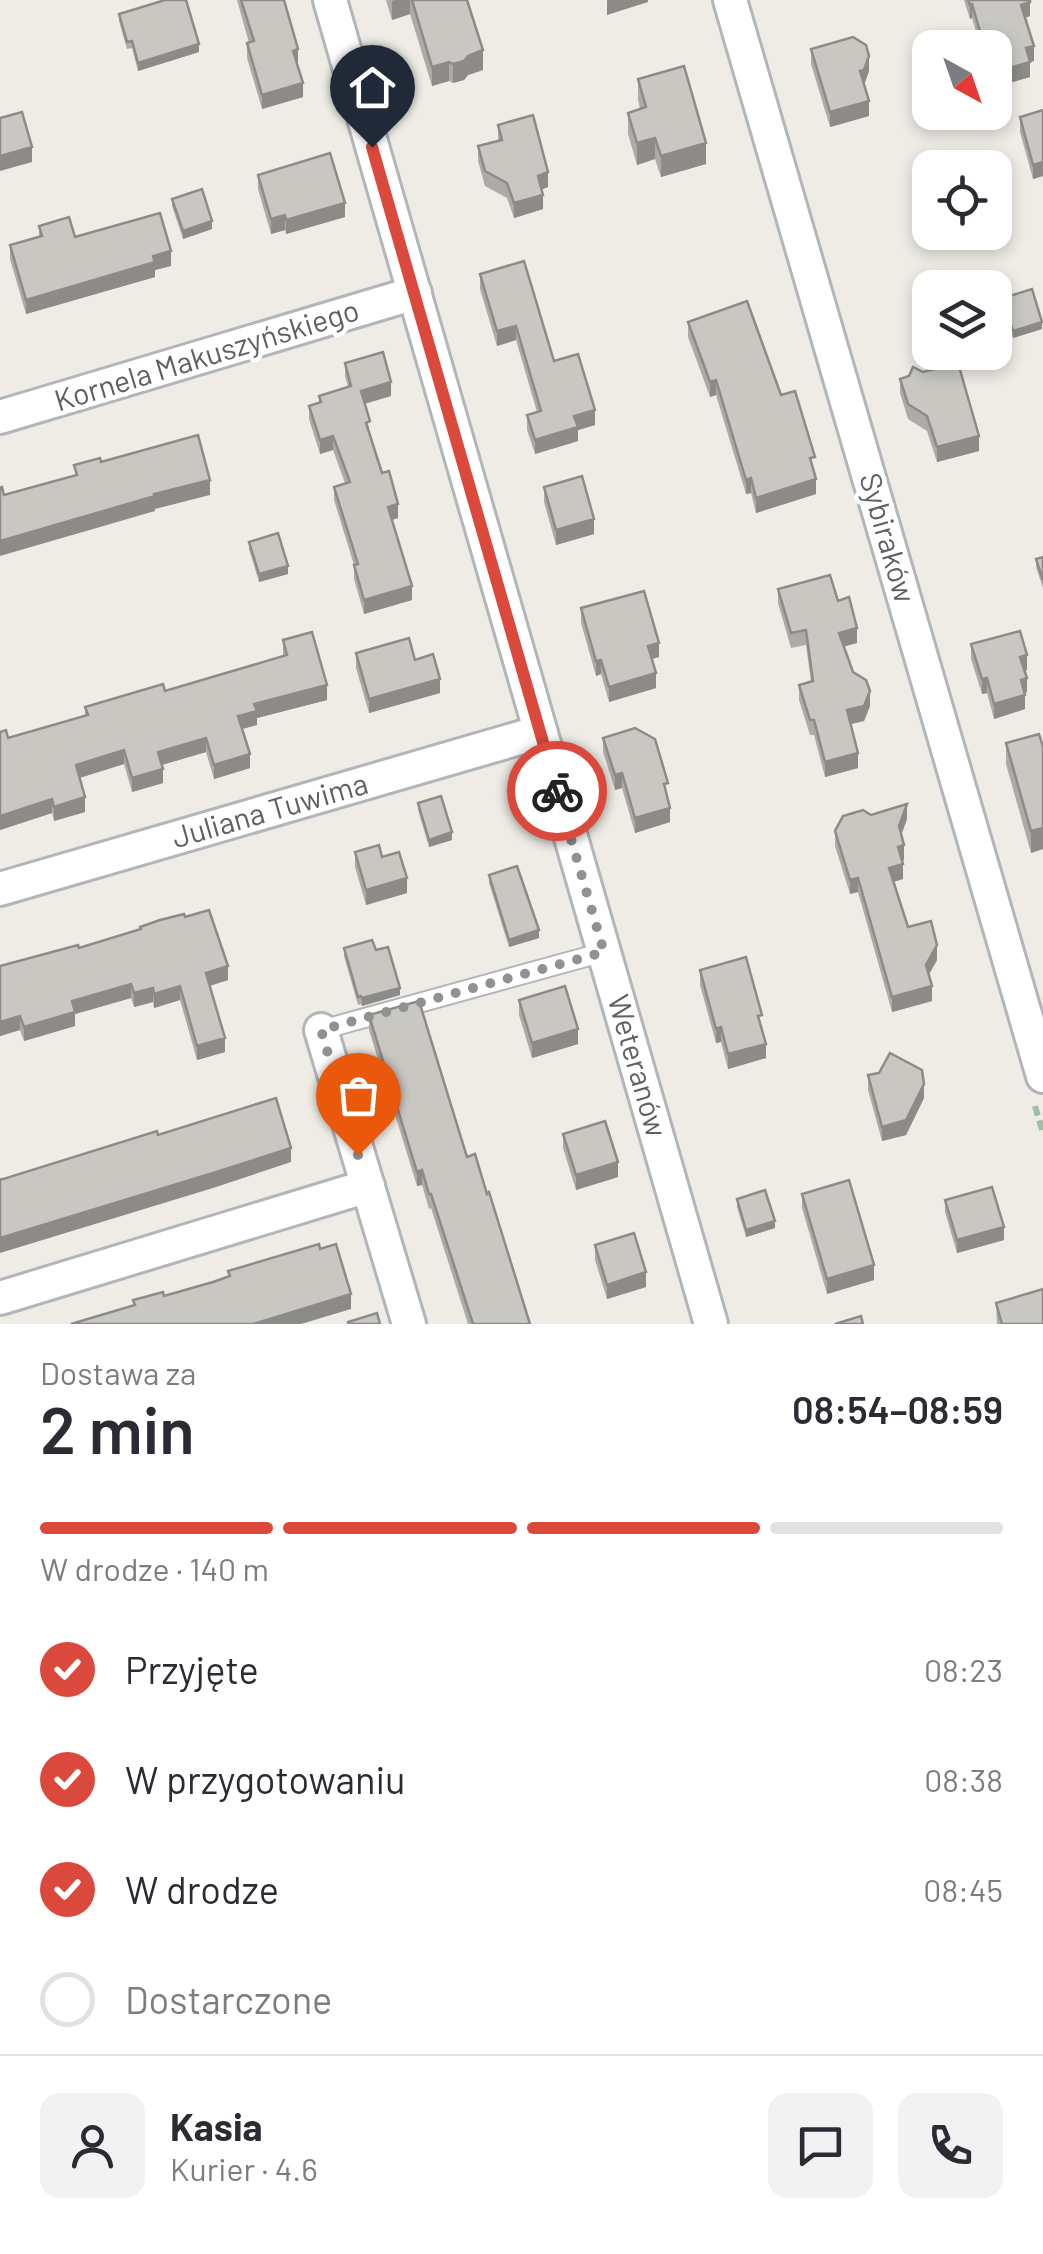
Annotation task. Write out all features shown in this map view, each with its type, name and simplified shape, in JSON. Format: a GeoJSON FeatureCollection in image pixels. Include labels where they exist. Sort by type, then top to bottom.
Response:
{"type":"FeatureCollection","features":[{"type":"Feature","properties":{"kind":"street","name":"Weteranów"},"geometry":{"type":"LineString","coordinates":[[330,0],[711,1324]]}},
{"type":"Feature","properties":{"kind":"street","name":"Sybiraków"},"geometry":{"type":"LineString","coordinates":[[730,0],[1043,1076]]}},
{"type":"Feature","properties":{"kind":"street","name":"Kornela Makuszyńskiego"},"geometry":{"type":"LineString","coordinates":[[0,418],[415,294]]}},
{"type":"Feature","properties":{"kind":"street","name":"Juliana Tuwima"},"geometry":{"type":"LineString","coordinates":[[0,889],[540,732]]}},
{"type":"Feature","properties":{"kind":"street"},"geometry":{"type":"LineString","coordinates":[[321,1030],[409,1324]]}},
{"type":"Feature","properties":{"kind":"street"},"geometry":{"type":"LineString","coordinates":[[0,1298],[368,1186]]}},
{"type":"Feature","properties":{"kind":"lane"},"geometry":{"type":"LineString","coordinates":[[321,1030],[604,952]]}},
{"type":"Feature","properties":{"kind":"building"},"geometry":{"type":"Polygon","coordinates":[[[165,0],[186,0],[199,44],[138,63],[119,14],[165,0]]]}},
{"type":"Feature","properties":{"kind":"building"},"geometry":{"type":"Polygon","coordinates":[[[241,0],[284,0],[303,83],[262,95],[247,43],[254,41],[241,0]]]}},
{"type":"Feature","properties":{"kind":"building"},"geometry":{"type":"Polygon","coordinates":[[[412,0],[467,0],[483,50],[464,61],[432,67],[412,0]]]}},
{"type":"Feature","properties":{"kind":"building"},"geometry":{"type":"Polygon","coordinates":[[[968,0],[1030,0],[1021,5],[1034,46],[1026,48],[1030,62],[1012,67],[1012,30],[980,30],[968,0]]]}},
{"type":"Feature","properties":{"kind":"building"},"geometry":{"type":"Polygon","coordinates":[[[853,37],[866,45],[869,56],[860,71],[869,101],[830,112],[811,49],[853,37]]]}},
{"type":"Feature","properties":{"kind":"building"},"geometry":{"type":"Polygon","coordinates":[[[684,66],[706,143],[661,156],[655,138],[637,143],[628,113],[646,107],[638,79],[684,66]]]}},
{"type":"Feature","properties":{"kind":"building"},"geometry":{"type":"Polygon","coordinates":[[[1043,110],[1043,162],[1033,165],[1020,117],[1043,110]]]}},
{"type":"Feature","properties":{"kind":"building"},"geometry":{"type":"Polygon","coordinates":[[[22,112],[32,147],[0,156],[0,118],[22,112]]]}},
{"type":"Feature","properties":{"kind":"building"},"geometry":{"type":"Polygon","coordinates":[[[533,115],[548,172],[538,176],[543,195],[514,203],[507,183],[485,171],[478,146],[502,140],[498,125],[533,115]]]}},
{"type":"Feature","properties":{"kind":"building"},"geometry":{"type":"Polygon","coordinates":[[[330,153],[345,203],[286,220],[285,215],[271,219],[258,175],[330,153]]]}},
{"type":"Feature","properties":{"kind":"building"},"geometry":{"type":"Polygon","coordinates":[[[202,189],[212,221],[183,231],[172,199],[202,189]]]}},
{"type":"Feature","properties":{"kind":"building"},"geometry":{"type":"Polygon","coordinates":[[[160,213],[171,251],[153,256],[155,262],[26,300],[10,245],[42,236],[39,226],[69,217],[75,237],[160,213]]]}},
{"type":"Feature","properties":{"kind":"building"},"geometry":{"type":"Polygon","coordinates":[[[524,261],[554,361],[578,354],[595,410],[574,416],[578,427],[535,440],[527,415],[541,411],[516,326],[497,331],[480,274],[524,261]]]}},
{"type":"Feature","properties":{"kind":"building"},"geometry":{"type":"Polygon","coordinates":[[[1032,289],[1042,322],[1013,331],[1012,295],[1032,289]]]}},
{"type":"Feature","properties":{"kind":"building"},"geometry":{"type":"Polygon","coordinates":[[[747,301],[781,395],[795,391],[815,457],[810,458],[816,479],[756,498],[751,478],[746,480],[716,380],[710,382],[688,322],[747,301]]]}},
{"type":"Feature","properties":{"kind":"building"},"geometry":{"type":"Polygon","coordinates":[[[383,352],[391,382],[361,391],[370,421],[366,423],[382,473],[389,471],[398,504],[388,507],[412,586],[364,600],[354,565],[358,564],[334,487],[350,482],[333,436],[320,440],[309,406],[321,402],[319,396],[351,386],[345,363],[383,352]]]}},
{"type":"Feature","properties":{"kind":"building"},"geometry":{"type":"Polygon","coordinates":[[[912,369],[960,370],[979,436],[937,447],[927,416],[908,404],[900,379],[909,376],[912,369]]]}},
{"type":"Feature","properties":{"kind":"building"},"geometry":{"type":"Polygon","coordinates":[[[198,435],[210,480],[0,541],[0,488],[4,495],[77,475],[74,465],[100,458],[101,462],[198,435]]]}},
{"type":"Feature","properties":{"kind":"building"},"geometry":{"type":"Polygon","coordinates":[[[582,476],[594,519],[556,530],[544,487],[582,476]]]}},
{"type":"Feature","properties":{"kind":"building"},"geometry":{"type":"Polygon","coordinates":[[[278,533],[288,566],[259,574],[249,542],[278,533]]]}},
{"type":"Feature","properties":{"kind":"building"},"geometry":{"type":"Polygon","coordinates":[[[1043,557],[1043,580],[1036,559],[1043,557]]]}},
{"type":"Feature","properties":{"kind":"building"},"geometry":{"type":"Polygon","coordinates":[[[830,575],[838,601],[849,597],[857,628],[839,633],[853,672],[866,680],[870,691],[864,706],[847,710],[858,753],[825,762],[814,720],[810,720],[799,685],[813,681],[806,630],[791,633],[778,589],[830,575]]]}},
{"type":"Feature","properties":{"kind":"building"},"geometry":{"type":"Polygon","coordinates":[[[644,591],[659,643],[648,646],[656,673],[609,687],[601,660],[596,661],[581,608],[644,591]]]}},
{"type":"Feature","properties":{"kind":"building"},"geometry":{"type":"Polygon","coordinates":[[[1020,631],[1027,655],[1020,657],[1027,678],[1021,680],[1025,695],[994,704],[971,644],[1020,631]]]}},
{"type":"Feature","properties":{"kind":"building"},"geometry":{"type":"Polygon","coordinates":[[[312,632],[327,685],[254,704],[257,711],[238,716],[250,754],[214,765],[206,738],[158,752],[163,769],[132,778],[124,750],[76,765],[85,797],[54,807],[52,799],[0,816],[0,732],[6,730],[8,738],[88,715],[85,707],[163,684],[165,691],[287,655],[283,640],[312,632]]]}},
{"type":"Feature","properties":{"kind":"building"},"geometry":{"type":"Polygon","coordinates":[[[409,638],[415,660],[433,654],[440,679],[369,699],[356,653],[409,638]]]}},
{"type":"Feature","properties":{"kind":"building"},"geometry":{"type":"Polygon","coordinates":[[[635,728],[655,739],[668,783],[664,784],[670,808],[635,818],[622,773],[615,775],[603,738],[635,728]]]}},
{"type":"Feature","properties":{"kind":"building"},"geometry":{"type":"Polygon","coordinates":[[[1039,734],[1043,747],[1043,828],[1031,831],[1006,743],[1039,734]]]}},
{"type":"Feature","properties":{"kind":"building"},"geometry":{"type":"Polygon","coordinates":[[[441,796],[452,832],[429,840],[418,803],[441,796]]]}},
{"type":"Feature","properties":{"kind":"building"},"geometry":{"type":"Polygon","coordinates":[[[907,804],[899,826],[904,845],[898,847],[903,864],[889,868],[908,927],[931,921],[937,945],[926,965],[932,986],[892,997],[858,878],[850,880],[835,831],[843,816],[863,810],[871,815],[907,804]]]}},
{"type":"Feature","properties":{"kind":"building"},"geometry":{"type":"Polygon","coordinates":[[[379,845],[382,857],[399,852],[407,878],[366,890],[355,852],[379,845]]]}},
{"type":"Feature","properties":{"kind":"building"},"geometry":{"type":"Polygon","coordinates":[[[517,866],[539,930],[509,940],[489,875],[517,866]]]}},
{"type":"Feature","properties":{"kind":"building"},"geometry":{"type":"Polygon","coordinates":[[[209,910],[228,966],[206,973],[225,1038],[197,1046],[180,986],[154,994],[153,988],[134,993],[131,984],[72,1001],[75,1012],[24,1027],[20,1016],[0,1022],[0,966],[78,945],[79,948],[160,920],[209,910]]]}},
{"type":"Feature","properties":{"kind":"building"},"geometry":{"type":"Polygon","coordinates":[[[372,940],[376,950],[388,947],[400,988],[362,998],[358,997],[344,948],[372,940]]]}},
{"type":"Feature","properties":{"kind":"building"},"geometry":{"type":"Polygon","coordinates":[[[746,957],[766,1044],[728,1054],[721,1027],[716,1029],[700,970],[746,957]]]}},
{"type":"Feature","properties":{"kind":"building"},"geometry":{"type":"Polygon","coordinates":[[[565,986],[578,1029],[532,1043],[519,1000],[565,986]]]}},
{"type":"Feature","properties":{"kind":"building"},"geometry":{"type":"Polygon","coordinates":[[[419,1001],[467,1157],[475,1154],[530,1324],[473,1324],[431,1194],[422,1170],[417,1172],[369,1015],[419,1001]]]}},
{"type":"Feature","properties":{"kind":"building"},"geometry":{"type":"Polygon","coordinates":[[[890,1053],[922,1070],[924,1084],[906,1120],[882,1127],[868,1075],[879,1073],[890,1053]]]}},
{"type":"Feature","properties":{"kind":"building"},"geometry":{"type":"Polygon","coordinates":[[[276,1098],[291,1148],[0,1238],[0,1180],[276,1098]]]}},
{"type":"Feature","properties":{"kind":"building"},"geometry":{"type":"Polygon","coordinates":[[[605,1121],[618,1162],[576,1175],[563,1134],[605,1121]]]}},
{"type":"Feature","properties":{"kind":"building"},"geometry":{"type":"Polygon","coordinates":[[[849,1180],[874,1265],[827,1279],[802,1194],[849,1180]]]}},
{"type":"Feature","properties":{"kind":"building"},"geometry":{"type":"Polygon","coordinates":[[[992,1187],[1004,1227],[957,1240],[945,1200],[992,1187]]]}},
{"type":"Feature","properties":{"kind":"building"},"geometry":{"type":"Polygon","coordinates":[[[765,1190],[775,1221],[746,1230],[737,1199],[765,1190]]]}},
{"type":"Feature","properties":{"kind":"building"},"geometry":{"type":"Polygon","coordinates":[[[634,1233],[646,1272],[607,1285],[595,1245],[634,1233]]]}},
{"type":"Feature","properties":{"kind":"building"},"geometry":{"type":"Polygon","coordinates":[[[319,1244],[320,1249],[336,1244],[351,1294],[253,1324],[71,1324],[135,1305],[133,1300],[213,1282],[230,1276],[228,1271],[319,1244]]]}},
{"type":"Feature","properties":{"kind":"building"},"geometry":{"type":"Polygon","coordinates":[[[1043,1289],[1043,1324],[1002,1324],[996,1303],[1043,1289]]]}},
{"type":"Feature","properties":{"kind":"building"},"geometry":{"type":"Polygon","coordinates":[[[377,1313],[380,1324],[348,1322],[377,1313]]]}},
{"type":"Feature","properties":{"kind":"building"},"geometry":{"type":"Polygon","coordinates":[[[861,1316],[863,1324],[835,1324],[861,1316]]]}},
{"type":"Feature","properties":{"kind":"way so far"},"geometry":{"type":"LineString","coordinates":[[358,1155],[321,1030],[604,952],[557,791]]}},
{"type":"Feature","properties":{"kind":"route"},"geometry":{"type":"LineString","coordinates":[[372,147],[557,791]]}}]}
